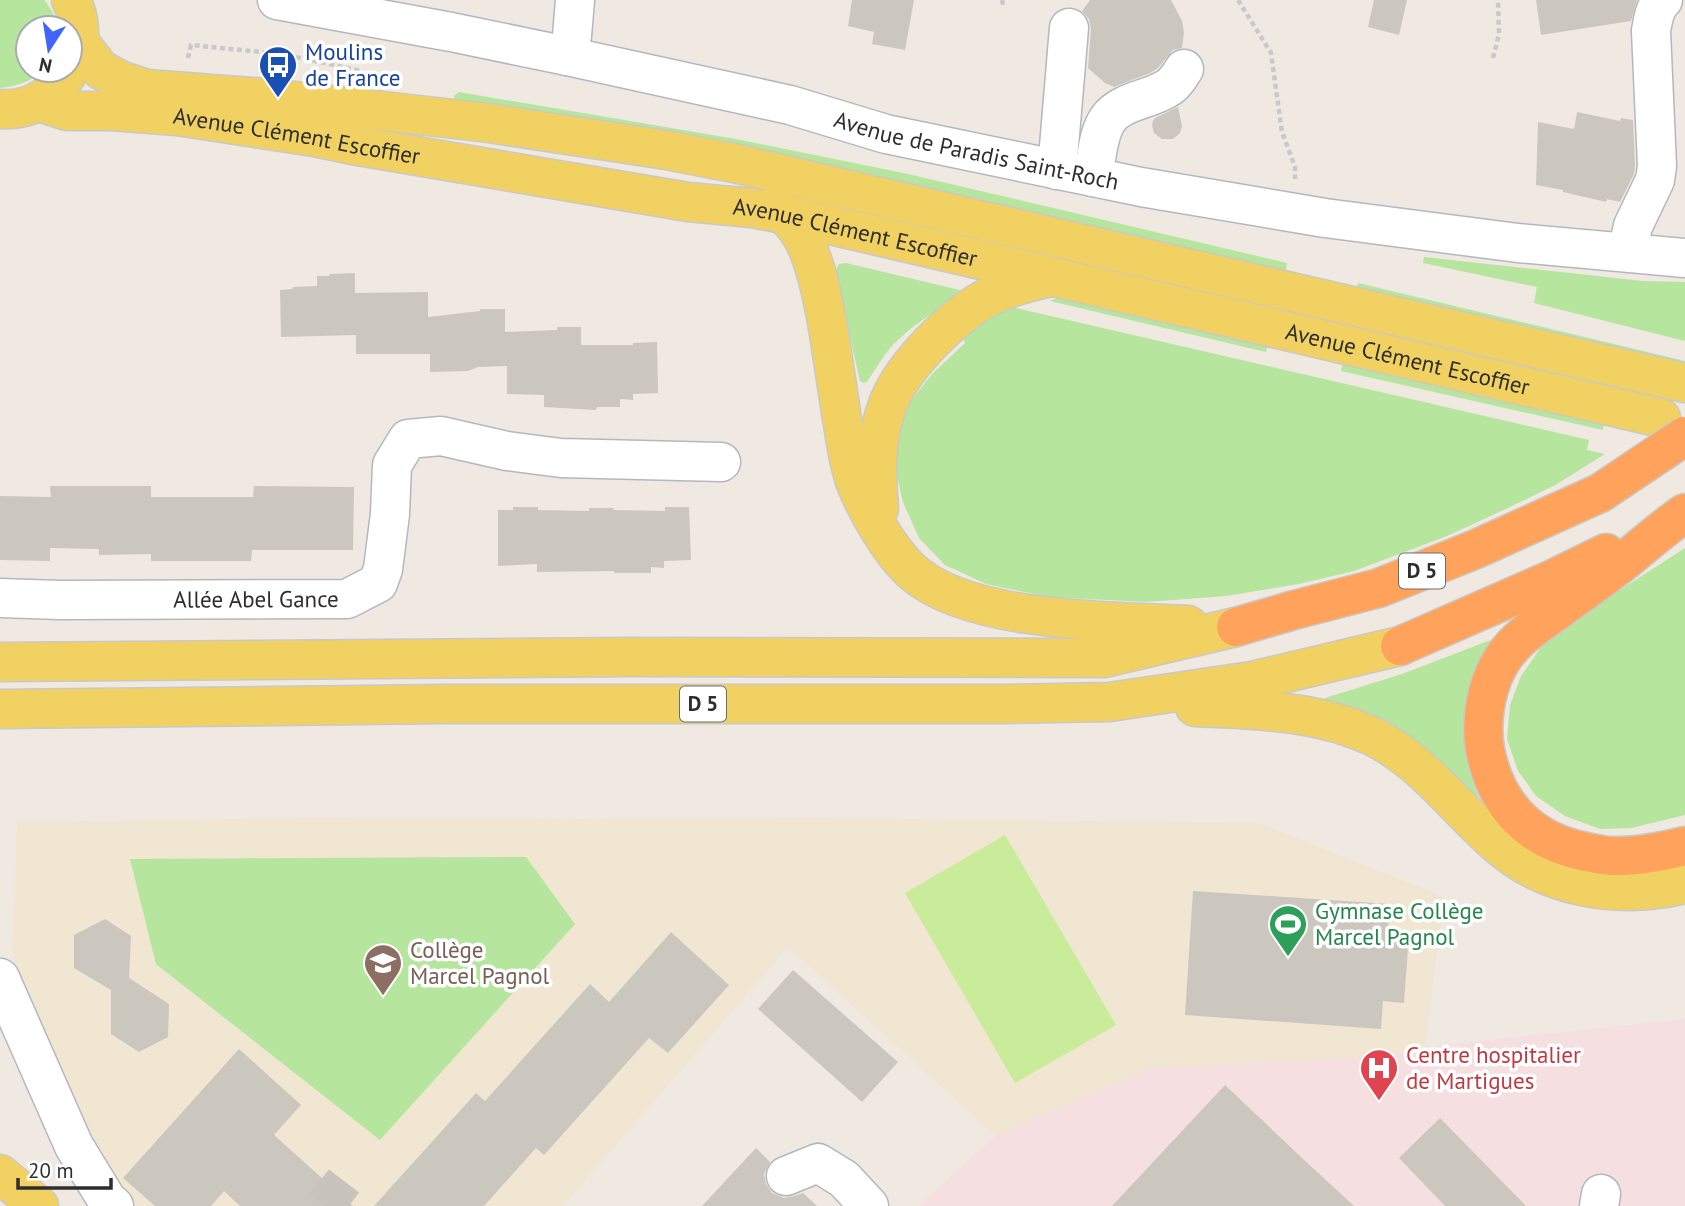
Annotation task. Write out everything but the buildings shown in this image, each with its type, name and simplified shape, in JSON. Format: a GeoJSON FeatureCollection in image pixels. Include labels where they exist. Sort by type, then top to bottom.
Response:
{"type":"FeatureCollection","features":[{"type":"Feature","properties":{"kind":"highway","name":"D 5"},"geometry":{"type":"LineString","coordinates":[[1236,627],[1379,588],[1476,549],[1600,492],[1673,427]]}},
{"type":"Feature","properties":{"kind":"highway","name":"D 5"},"geometry":{"type":"LineString","coordinates":[[1400,646],[1553,579],[1683,514]]}},
{"type":"Feature","properties":{"kind":"highway"},"geometry":{"type":"LineString","coordinates":[[1683,514],[1615,569],[1518,639],[1502,661],[1491,684],[1484,710],[1482,735],[1497,788],[1507,807],[1543,837],[1570,849],[1610,856],[1646,855],[1685,846]]}},
{"type":"Feature","properties":{"kind":"main road","name":"Avenue Clément Escoffier"},"geometry":{"type":"LineString","coordinates":[[84,48],[101,69],[122,81],[147,89],[278,99],[417,114],[666,150],[738,164],[1685,383]]}},
{"type":"Feature","properties":{"kind":"main road"},"geometry":{"type":"LineString","coordinates":[[0,109],[23,107],[38,102],[60,84]]}},
{"type":"Feature","properties":{"kind":"main road","name":"Avenue Clément Escoffier"},"geometry":{"type":"LineString","coordinates":[[38,102],[67,111],[177,116],[314,136],[352,145],[688,202],[783,214],[1052,276],[1673,427]]}},
{"type":"Feature","properties":{"kind":"main road"},"geometry":{"type":"LineString","coordinates":[[666,150],[718,169],[737,180],[767,199],[798,229],[814,268],[822,299],[855,481],[895,553],[916,575],[961,599],[1056,618],[1236,627]]}},
{"type":"Feature","properties":{"kind":"main road"},"geometry":{"type":"LineString","coordinates":[[880,529],[877,454],[888,404],[897,386],[931,342],[961,316],[998,292],[1052,276]]}},
{"type":"Feature","properties":{"kind":"main road","name":"D 5"},"geometry":{"type":"LineString","coordinates":[[0,662],[629,657],[1104,658],[1236,627]]}},
{"type":"Feature","properties":{"kind":"main road","name":"D 5"},"geometry":{"type":"LineString","coordinates":[[0,709],[447,704],[1109,702],[1252,681],[1400,646]]}},
{"type":"Feature","properties":{"kind":"main road"},"geometry":{"type":"LineString","coordinates":[[0,680],[569,680],[629,657]]}},
{"type":"Feature","properties":{"kind":"main road"},"geometry":{"type":"LineString","coordinates":[[1109,702],[1265,710],[1335,723],[1372,736],[1413,762],[1494,842],[1515,859],[1542,874],[1566,882],[1623,891],[1660,890],[1685,884]]}},
{"type":"Feature","properties":{"kind":"main road"},"geometry":{"type":"LineString","coordinates":[[0,1174],[39,1206]]}},
{"type":"Feature","properties":{"kind":"street","name":"Avenue de Paradis Saint-Roch"},"geometry":{"type":"LineString","coordinates":[[277,0],[451,32],[790,105],[886,134],[1075,173],[1286,212],[1508,242],[1685,258]]}},
{"type":"Feature","properties":{"kind":"street"},"geometry":{"type":"LineString","coordinates":[[567,56],[572,36],[575,0]]}},
{"type":"Feature","properties":{"kind":"street"},"geometry":{"type":"LineString","coordinates":[[1627,253],[1633,226],[1655,180],[1657,166],[1651,31],[1658,4],[1662,0]]}},
{"type":"Feature","properties":{"kind":"street"},"geometry":{"type":"LineString","coordinates":[[1069,28],[1075,173]]}},
{"type":"Feature","properties":{"kind":"street"},"geometry":{"type":"LineString","coordinates":[[1075,173],[1101,136],[1109,118],[1120,108],[1167,89],[1184,69]]}},
{"type":"Feature","properties":{"kind":"street","name":"Allée Abel Gance"},"geometry":{"type":"LineString","coordinates":[[0,598],[347,599],[378,583],[383,569],[390,514],[392,465],[408,439],[441,436],[507,451],[561,458],[721,462]]}},
{"type":"Feature","properties":{"kind":"street"},"geometry":{"type":"LineString","coordinates":[[0,978],[74,1146],[107,1200],[114,1206]]}},
{"type":"Feature","properties":{"kind":"street"},"geometry":{"type":"LineString","coordinates":[[786,1177],[818,1163],[844,1179],[869,1206]]}},
{"type":"Feature","properties":{"kind":"path"},"geometry":{"type":"LineString","coordinates":[[1238,0],[1271,53],[1282,132],[1296,167],[1286,212]]}},
{"type":"Feature","properties":{"kind":"path"},"geometry":{"type":"LineString","coordinates":[[1493,58],[1499,34],[1498,0]]}},
{"type":"Feature","properties":{"kind":"shaded area","name":"Collège Marcel Pagnol"},"geometry":{"type":"Polygon","coordinates":[[[303,818],[808,818],[1259,823],[1444,897],[1424,1053],[1150,1069],[995,1136],[788,947],[563,1206],[105,1206],[12,981],[17,822],[303,818]]]}},
{"type":"Feature","properties":{"kind":"shaded area","name":"Centre hospitalier de Martigues"},"geometry":{"type":"Polygon","coordinates":[[[1685,1019],[1685,1206],[919,1206],[995,1136],[1150,1069],[1424,1053],[1443,1045],[1685,1019]]]}},
{"type":"Feature","properties":{"kind":"green space"},"geometry":{"type":"Polygon","coordinates":[[[0,0],[44,0],[53,14],[14,14],[14,84],[20,84],[0,88],[0,0]]]}},
{"type":"Feature","properties":{"kind":"green space"},"geometry":{"type":"Polygon","coordinates":[[[459,92],[736,139],[908,174],[1287,263],[1285,275],[456,104],[454,96],[459,92]]]}},
{"type":"Feature","properties":{"kind":"green space"},"geometry":{"type":"Polygon","coordinates":[[[1424,257],[1643,281],[1685,282],[1685,341],[1534,303],[1537,287],[1423,263],[1424,257]]]}},
{"type":"Feature","properties":{"kind":"green space"},"geometry":{"type":"Polygon","coordinates":[[[846,263],[968,292],[908,331],[890,348],[864,383],[860,381],[836,276],[839,264],[846,263]]]}},
{"type":"Feature","properties":{"kind":"green space"},"geometry":{"type":"Polygon","coordinates":[[[1358,283],[1685,361],[1685,371],[1355,292],[1358,283]]]}},
{"type":"Feature","properties":{"kind":"green space"},"geometry":{"type":"Polygon","coordinates":[[[1063,296],[1268,340],[1266,352],[1050,301],[1063,296]]]}},
{"type":"Feature","properties":{"kind":"green space"},"geometry":{"type":"Polygon","coordinates":[[[1007,306],[1589,440],[1587,450],[1605,454],[1557,484],[1447,536],[1354,571],[1299,584],[1226,596],[1146,602],[1048,597],[986,584],[945,565],[919,538],[903,502],[895,468],[898,434],[907,406],[932,374],[965,343],[961,332],[1007,306]]]}},
{"type":"Feature","properties":{"kind":"green space"},"geometry":{"type":"Polygon","coordinates":[[[1344,358],[1606,416],[1603,430],[1341,371],[1344,358]]]}},
{"type":"Feature","properties":{"kind":"green space"},"geometry":{"type":"Polygon","coordinates":[[[1685,548],[1685,815],[1631,828],[1600,829],[1565,816],[1536,796],[1518,771],[1507,739],[1510,705],[1521,676],[1541,647],[1603,601],[1685,548]]]}},
{"type":"Feature","properties":{"kind":"green space"},"geometry":{"type":"Polygon","coordinates":[[[1496,638],[1482,659],[1474,678],[1465,715],[1466,754],[1479,798],[1475,802],[1325,704],[1325,698],[1402,674],[1496,638]]]}},
{"type":"Feature","properties":{"kind":"green space"},"geometry":{"type":"Polygon","coordinates":[[[1005,835],[1116,1025],[1015,1083],[905,893],[1005,835]]]}},
{"type":"Feature","properties":{"kind":"green space"},"geometry":{"type":"Polygon","coordinates":[[[526,857],[575,924],[380,1140],[156,964],[130,859],[526,857]]]}},
{"type":"Feature","properties":{"kind":"tunnel"},"geometry":{"type":"LineString","coordinates":[[325,1206],[344,1181]]}},
{"type":"Feature","properties":{"kind":"place","name":"Moulins de France"},"geometry":{"type":"Point","coordinates":[278,99]}},
{"type":"Feature","properties":{"kind":"place","name":"Gymnase Collège Marcel Pagnol"},"geometry":{"type":"Point","coordinates":[1288,958]}},
{"type":"Feature","properties":{"kind":"place","name":"Collège Marcel Pagnol"},"geometry":{"type":"Point","coordinates":[383,997]}},
{"type":"Feature","properties":{"kind":"place","name":"Centre hospitalier de Martigues"},"geometry":{"type":"Point","coordinates":[1379,1102]}}]}
